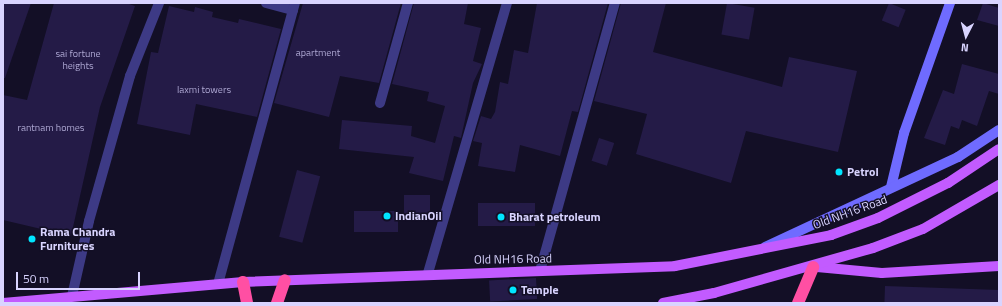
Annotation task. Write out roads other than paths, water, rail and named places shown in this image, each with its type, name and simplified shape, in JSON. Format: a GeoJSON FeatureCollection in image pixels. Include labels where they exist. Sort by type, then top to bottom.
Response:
{"type":"FeatureCollection","features":[{"type":"Feature","properties":{"kind":"highway"},"geometry":{"type":"LineString","coordinates":[[798,303],[813,267]]}},
{"type":"Feature","properties":{"kind":"highway"},"geometry":{"type":"LineString","coordinates":[[277,303],[285,280]]}},
{"type":"Feature","properties":{"kind":"highway"},"geometry":{"type":"LineString","coordinates":[[243,282],[247,303]]}},
{"type":"Feature","properties":{"kind":"main road","name":"Old NH16 Road"},"geometry":{"type":"LineString","coordinates":[[3,303],[243,282],[428,273],[675,266],[750,254],[831,235],[878,218],[948,183],[999,150]]}},
{"type":"Feature","properties":{"kind":"main road"},"geometry":{"type":"LineString","coordinates":[[663,303],[813,267],[923,229],[999,185]]}},
{"type":"Feature","properties":{"kind":"main road"},"geometry":{"type":"LineString","coordinates":[[813,267],[882,273],[999,266]]}},
{"type":"Feature","properties":{"kind":"street"},"geometry":{"type":"LineString","coordinates":[[72,296],[89,221],[130,76],[159,3]]}},
{"type":"Feature","properties":{"kind":"street"},"geometry":{"type":"LineString","coordinates":[[218,284],[294,6],[266,3]]}},
{"type":"Feature","properties":{"kind":"street"},"geometry":{"type":"LineString","coordinates":[[380,103],[408,3]]}},
{"type":"Feature","properties":{"kind":"street"},"geometry":{"type":"LineString","coordinates":[[428,273],[507,3]]}},
{"type":"Feature","properties":{"kind":"street"},"geometry":{"type":"LineString","coordinates":[[540,271],[615,3]]}},
{"type":"Feature","properties":{"kind":"street"},"geometry":{"type":"LineString","coordinates":[[891,187],[904,133],[950,3]]}},
{"type":"Feature","properties":{"kind":"street"},"geometry":{"type":"LineString","coordinates":[[750,254],[958,157],[999,130]]}},
{"type":"Feature","properties":{"kind":"place","name":"Petrol"},"geometry":{"type":"Point","coordinates":[839,172]}},
{"type":"Feature","properties":{"kind":"place","name":"IndianOil"},"geometry":{"type":"Point","coordinates":[387,216]}},
{"type":"Feature","properties":{"kind":"place","name":"Bharat petroleum"},"geometry":{"type":"Point","coordinates":[501,217]}},
{"type":"Feature","properties":{"kind":"place","name":"Rama Chandra Furnitures"},"geometry":{"type":"Point","coordinates":[32,239]}},
{"type":"Feature","properties":{"kind":"place","name":"Temple"},"geometry":{"type":"Point","coordinates":[513,290]}}]}
